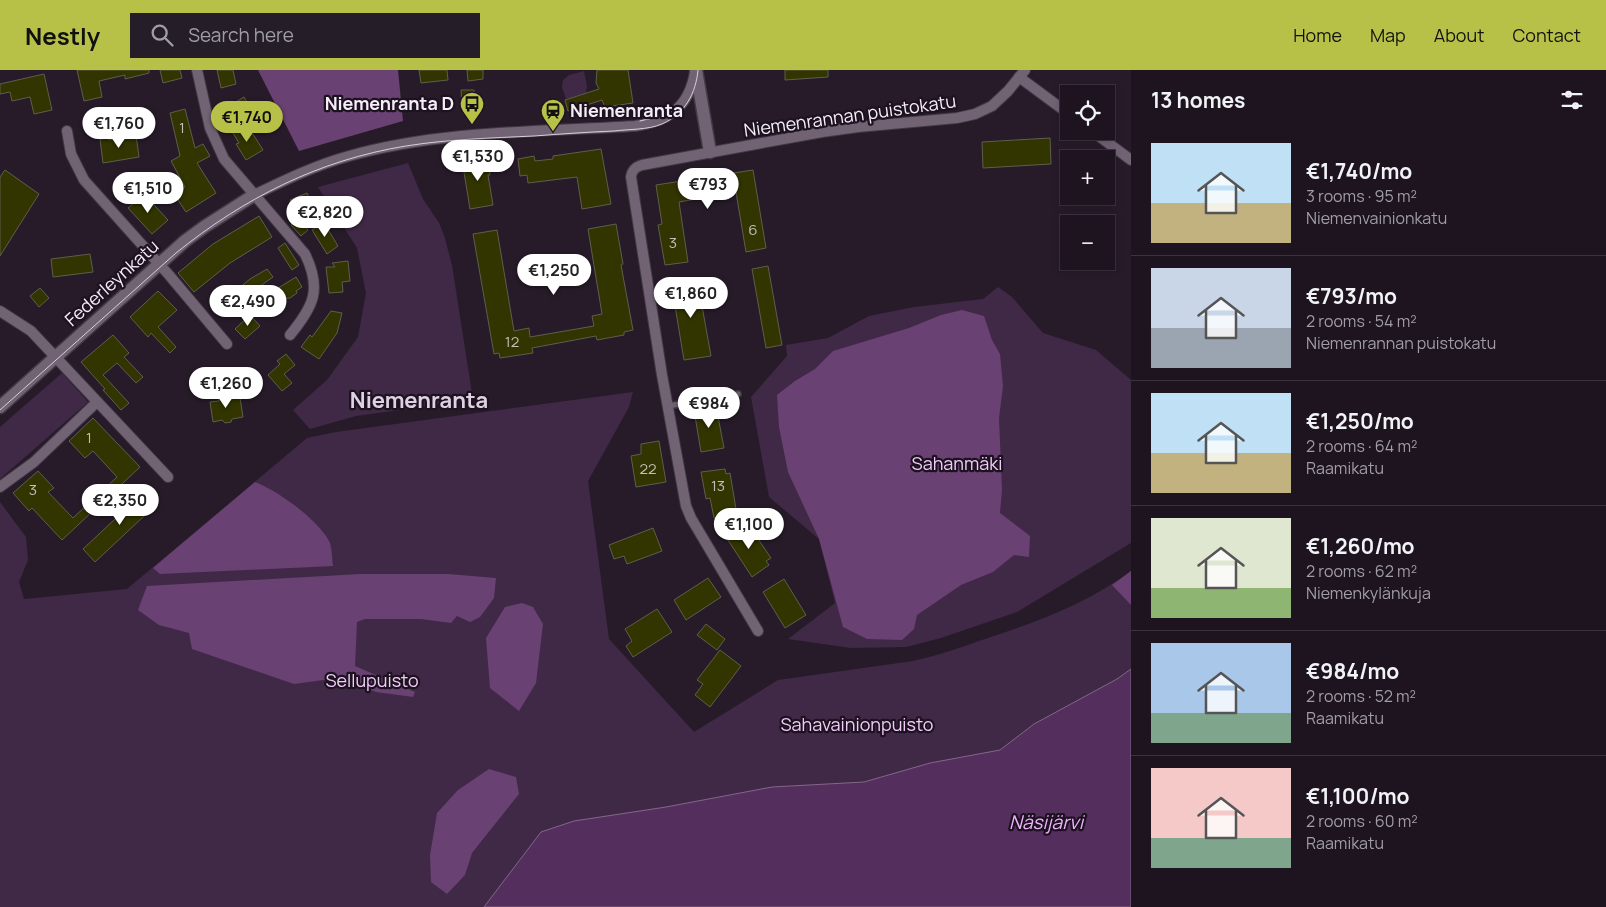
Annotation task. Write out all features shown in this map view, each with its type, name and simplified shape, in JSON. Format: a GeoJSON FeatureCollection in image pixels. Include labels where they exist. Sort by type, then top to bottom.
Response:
{"type":"FeatureCollection","features":[{"type":"Feature","properties":{"kind":"street"},"geometry":{"type":"LineString","coordinates":[[197,70],[210,128],[224,159],[305,254],[314,276],[315,290],[312,303],[306,316],[290,335]]}},
{"type":"Feature","properties":{"kind":"street"},"geometry":{"type":"LineString","coordinates":[[696,70],[710,152]]}},
{"type":"Feature","properties":{"kind":"street","name":"Federleynkatu"},"geometry":{"type":"LineString","coordinates":[[0,407],[159,263],[204,227],[254,195],[280,182],[347,156],[384,147],[455,137],[635,126],[653,123],[666,117],[681,106],[693,85],[696,70]]}},
{"type":"Feature","properties":{"kind":"street"},"geometry":{"type":"LineString","coordinates":[[1022,73],[1060,106]]}},
{"type":"Feature","properties":{"kind":"street","name":"Niemenrannan puistokatu"},"geometry":{"type":"LineString","coordinates":[[668,406],[630,177],[633,169],[642,165],[822,132],[874,125],[956,118],[975,114],[992,106],[1008,91],[1022,73]]}},
{"type":"Feature","properties":{"kind":"street"},"geometry":{"type":"LineString","coordinates":[[67,130],[71,154],[84,180],[159,263],[227,344]]}},
{"type":"Feature","properties":{"kind":"street"},"geometry":{"type":"LineString","coordinates":[[1104,140],[1131,160]]}},
{"type":"Feature","properties":{"kind":"street"},"geometry":{"type":"LineString","coordinates":[[0,311],[31,331],[168,477]]}},
{"type":"Feature","properties":{"kind":"street"},"geometry":{"type":"LineString","coordinates":[[0,487],[34,462],[97,402]]}},
{"type":"Feature","properties":{"kind":"street"},"geometry":{"type":"LineString","coordinates":[[668,406],[686,506],[691,518],[758,631]]}},
{"type":"Feature","properties":{"kind":"lane"},"geometry":{"type":"LineString","coordinates":[[668,406],[738,394]]}},
{"type":"Feature","properties":{"kind":"green space"},"geometry":{"type":"Polygon","coordinates":[[[258,70],[398,70],[403,121],[299,151],[258,70]]]}},
{"type":"Feature","properties":{"kind":"green space"},"geometry":{"type":"Polygon","coordinates":[[[584,71],[587,86],[586,93],[566,99],[562,87],[563,80],[569,75],[584,71]]]}},
{"type":"Feature","properties":{"kind":"green space"},"geometry":{"type":"Polygon","coordinates":[[[408,163],[423,199],[439,223],[444,235],[452,265],[473,400],[356,416],[310,429],[293,410],[327,380],[358,337],[366,293],[357,248],[318,187],[408,163]]]}},
{"type":"Feature","properties":{"kind":"green space","name":"Sahanmäki"},"geometry":{"type":"Polygon","coordinates":[[[998,287],[1012,297],[1043,333],[1096,350],[1131,380],[1131,543],[1017,612],[941,638],[906,647],[851,648],[788,639],[835,603],[819,539],[769,497],[751,397],[787,356],[786,345],[828,338],[869,316],[914,307],[983,299],[998,287]]]}},
{"type":"Feature","properties":{"kind":"green space"},"geometry":{"type":"Polygon","coordinates":[[[962,310],[984,316],[992,340],[1000,354],[1003,386],[999,418],[1002,490],[1000,513],[1030,536],[1029,557],[1014,555],[993,572],[961,585],[917,615],[914,629],[902,640],[867,639],[843,627],[819,539],[788,472],[779,427],[777,395],[815,369],[833,351],[909,328],[941,315],[962,310]]]}},
{"type":"Feature","properties":{"kind":"green space"},"geometry":{"type":"Polygon","coordinates":[[[62,373],[88,402],[0,479],[0,427],[62,373]]]}},
{"type":"Feature","properties":{"kind":"green space","name":"Sellupuisto"},"geometry":{"type":"Polygon","coordinates":[[[633,392],[629,407],[588,481],[609,639],[694,732],[778,680],[913,661],[948,652],[1060,612],[1114,583],[1131,571],[1131,669],[1117,679],[1034,724],[1000,750],[930,763],[864,782],[772,787],[666,807],[574,821],[541,832],[484,907],[0,907],[0,502],[26,537],[28,560],[19,582],[24,599],[127,589],[307,438],[336,432],[633,392]]]}},
{"type":"Feature","properties":{"kind":"green space"},"geometry":{"type":"Polygon","coordinates":[[[255,482],[286,499],[317,525],[330,543],[333,566],[160,574],[153,568],[255,482]]]}},
{"type":"Feature","properties":{"kind":"green space"},"geometry":{"type":"Polygon","coordinates":[[[1131,571],[1131,605],[1112,585],[1131,571]]]}},
{"type":"Feature","properties":{"kind":"green space"},"geometry":{"type":"Polygon","coordinates":[[[360,574],[448,574],[496,578],[494,598],[480,617],[470,622],[457,616],[451,623],[421,619],[365,619],[357,622],[355,666],[415,692],[413,697],[376,692],[338,678],[294,684],[192,649],[189,633],[159,625],[138,610],[147,586],[360,574]]]}},
{"type":"Feature","properties":{"kind":"green space"},"geometry":{"type":"Polygon","coordinates":[[[522,603],[533,607],[543,624],[536,683],[519,711],[490,688],[486,638],[505,607],[522,603]]]}},
{"type":"Feature","properties":{"kind":"green space"},"geometry":{"type":"Polygon","coordinates":[[[489,769],[516,777],[519,794],[472,853],[465,875],[447,894],[431,882],[430,855],[437,813],[458,790],[489,769]]]}},
{"type":"Feature","properties":{"kind":"water","name":"Näsijärvi"},"geometry":{"type":"Polygon","coordinates":[[[1131,669],[1131,907],[484,907],[541,832],[574,821],[666,807],[772,787],[864,782],[930,763],[1000,750],[1034,724],[1117,679],[1131,669]]]}},
{"type":"Feature","properties":{"kind":"building"},"geometry":{"type":"Polygon","coordinates":[[[77,70],[149,70],[149,73],[125,79],[125,75],[99,81],[102,97],[84,101],[77,70]]]}},
{"type":"Feature","properties":{"kind":"building"},"geometry":{"type":"Polygon","coordinates":[[[160,70],[180,70],[182,78],[163,83],[160,70]]]}},
{"type":"Feature","properties":{"kind":"building"},"geometry":{"type":"Polygon","coordinates":[[[217,70],[233,70],[236,84],[221,88],[217,70]]]}},
{"type":"Feature","properties":{"kind":"building"},"geometry":{"type":"Polygon","coordinates":[[[419,70],[447,70],[448,80],[421,83],[419,70]]]}},
{"type":"Feature","properties":{"kind":"building"},"geometry":{"type":"Polygon","coordinates":[[[467,70],[483,70],[483,79],[468,81],[467,70]]]}},
{"type":"Feature","properties":{"kind":"building"},"geometry":{"type":"Polygon","coordinates":[[[597,70],[628,70],[633,103],[605,107],[602,100],[568,111],[565,100],[599,89],[596,83],[597,70]]]}},
{"type":"Feature","properties":{"kind":"building"},"geometry":{"type":"Polygon","coordinates":[[[785,70],[828,70],[828,77],[785,80],[785,70]]]}},
{"type":"Feature","properties":{"kind":"building"},"geometry":{"type":"Polygon","coordinates":[[[44,74],[52,110],[34,114],[30,97],[12,101],[10,92],[0,94],[0,84],[44,74]]]}},
{"type":"Feature","properties":{"kind":"building"},"geometry":{"type":"Polygon","coordinates":[[[461,90],[474,90],[475,105],[462,106],[461,90]]]}},
{"type":"Feature","properties":{"kind":"building"},"geometry":{"type":"Polygon","coordinates":[[[244,97],[253,113],[240,121],[231,105],[244,97]]]}},
{"type":"Feature","properties":{"kind":"building"},"geometry":{"type":"Polygon","coordinates":[[[185,109],[195,148],[203,144],[210,156],[197,163],[216,193],[186,212],[174,194],[185,187],[171,161],[180,156],[170,113],[185,109]]]}},
{"type":"Feature","properties":{"kind":"building"},"geometry":{"type":"Polygon","coordinates":[[[244,126],[251,135],[253,134],[263,150],[246,160],[236,144],[239,143],[233,133],[244,126]]]}},
{"type":"Feature","properties":{"kind":"building"},"geometry":{"type":"Polygon","coordinates":[[[136,135],[139,157],[103,163],[100,139],[109,138],[109,140],[136,135]]]}},
{"type":"Feature","properties":{"kind":"building"},"geometry":{"type":"Polygon","coordinates":[[[1050,138],[1051,164],[983,168],[982,142],[1050,138]]]}},
{"type":"Feature","properties":{"kind":"building"},"geometry":{"type":"Polygon","coordinates":[[[601,149],[611,204],[582,209],[577,177],[528,183],[527,175],[520,176],[518,159],[534,156],[535,161],[553,159],[553,156],[601,149]]]}},
{"type":"Feature","properties":{"kind":"building"},"geometry":{"type":"Polygon","coordinates":[[[487,156],[493,205],[470,209],[462,160],[487,156]]]}},
{"type":"Feature","properties":{"kind":"building"},"geometry":{"type":"Polygon","coordinates":[[[5,170],[39,194],[0,256],[0,177],[5,170]]]}},
{"type":"Feature","properties":{"kind":"building"},"geometry":{"type":"Polygon","coordinates":[[[753,170],[766,248],[746,252],[736,192],[679,202],[688,262],[665,265],[658,225],[662,224],[656,185],[753,170]]]}},
{"type":"Feature","properties":{"kind":"building"},"geometry":{"type":"Polygon","coordinates":[[[307,193],[313,207],[296,215],[290,200],[307,193]]]}},
{"type":"Feature","properties":{"kind":"building"},"geometry":{"type":"Polygon","coordinates":[[[144,194],[168,220],[152,234],[128,208],[144,194]]]}},
{"type":"Feature","properties":{"kind":"building"},"geometry":{"type":"Polygon","coordinates":[[[259,216],[272,237],[230,263],[194,292],[178,273],[213,244],[259,216]]]}},
{"type":"Feature","properties":{"kind":"building"},"geometry":{"type":"Polygon","coordinates":[[[298,219],[308,230],[301,236],[291,225],[298,219]]]}},
{"type":"Feature","properties":{"kind":"building"},"geometry":{"type":"Polygon","coordinates":[[[324,223],[338,246],[327,254],[312,230],[324,223]]]}},
{"type":"Feature","properties":{"kind":"building"},"geometry":{"type":"Polygon","coordinates":[[[616,224],[623,264],[621,265],[633,330],[624,332],[624,335],[597,340],[596,336],[532,348],[533,353],[500,358],[499,353],[494,354],[473,234],[497,230],[514,331],[529,328],[530,337],[594,326],[592,316],[602,314],[588,229],[616,224]]]}},
{"type":"Feature","properties":{"kind":"building"},"geometry":{"type":"Polygon","coordinates":[[[285,243],[299,265],[292,270],[278,248],[285,243]]]}},
{"type":"Feature","properties":{"kind":"building"},"geometry":{"type":"Polygon","coordinates":[[[90,254],[93,272],[53,277],[51,259],[90,254]]]}},
{"type":"Feature","properties":{"kind":"building"},"geometry":{"type":"Polygon","coordinates":[[[348,261],[350,281],[342,282],[343,292],[329,293],[326,267],[335,267],[332,263],[348,261]]]}},
{"type":"Feature","properties":{"kind":"building"},"geometry":{"type":"Polygon","coordinates":[[[768,266],[782,345],[766,348],[752,269],[768,266]]]}},
{"type":"Feature","properties":{"kind":"building"},"geometry":{"type":"Polygon","coordinates":[[[267,269],[273,277],[239,301],[233,293],[250,279],[267,269]]]}},
{"type":"Feature","properties":{"kind":"building"},"geometry":{"type":"Polygon","coordinates":[[[296,277],[302,287],[290,298],[280,299],[275,290],[296,277]]]}},
{"type":"Feature","properties":{"kind":"building"},"geometry":{"type":"Polygon","coordinates":[[[697,278],[711,356],[684,360],[671,282],[697,278]]]}},
{"type":"Feature","properties":{"kind":"building"},"geometry":{"type":"Polygon","coordinates":[[[40,288],[49,298],[39,307],[30,296],[40,288]]]}},
{"type":"Feature","properties":{"kind":"building"},"geometry":{"type":"Polygon","coordinates":[[[158,291],[177,310],[158,327],[176,347],[170,353],[151,333],[148,337],[130,317],[158,291]]]}},
{"type":"Feature","properties":{"kind":"building"},"geometry":{"type":"Polygon","coordinates":[[[331,311],[342,313],[337,333],[319,359],[301,347],[310,335],[312,337],[331,311]]]}},
{"type":"Feature","properties":{"kind":"building"},"geometry":{"type":"Polygon","coordinates":[[[250,315],[260,326],[245,339],[235,329],[250,315]]]}},
{"type":"Feature","properties":{"kind":"building"},"geometry":{"type":"Polygon","coordinates":[[[113,335],[129,353],[124,357],[143,377],[136,383],[117,363],[103,375],[129,403],[121,410],[81,362],[113,335]]]}},
{"type":"Feature","properties":{"kind":"building"},"geometry":{"type":"Polygon","coordinates":[[[286,354],[295,365],[284,374],[292,383],[282,391],[268,375],[280,364],[277,361],[286,354]]]}},
{"type":"Feature","properties":{"kind":"building"},"geometry":{"type":"Polygon","coordinates":[[[228,393],[229,399],[240,398],[243,417],[232,419],[231,422],[225,423],[222,420],[213,422],[210,402],[219,401],[218,394],[228,393]]]}},
{"type":"Feature","properties":{"kind":"building"},"geometry":{"type":"Polygon","coordinates":[[[716,406],[724,448],[701,452],[694,410],[716,406]]]}},
{"type":"Feature","properties":{"kind":"building"},"geometry":{"type":"Polygon","coordinates":[[[93,418],[140,467],[62,540],[32,508],[29,511],[13,493],[38,471],[54,488],[48,492],[73,518],[117,477],[93,451],[85,458],[69,441],[93,418]]]}},
{"type":"Feature","properties":{"kind":"building"},"geometry":{"type":"Polygon","coordinates":[[[659,441],[666,482],[636,487],[631,456],[641,454],[641,444],[659,441]]]}},
{"type":"Feature","properties":{"kind":"building"},"geometry":{"type":"Polygon","coordinates":[[[725,469],[726,474],[730,473],[736,509],[732,509],[733,515],[714,518],[710,498],[706,499],[701,472],[725,469]]]}},
{"type":"Feature","properties":{"kind":"building"},"geometry":{"type":"Polygon","coordinates":[[[145,491],[157,504],[95,562],[83,549],[145,491]]]}},
{"type":"Feature","properties":{"kind":"building"},"geometry":{"type":"Polygon","coordinates":[[[744,526],[746,530],[750,527],[771,558],[766,561],[769,565],[752,577],[726,537],[744,526]]]}},
{"type":"Feature","properties":{"kind":"building"},"geometry":{"type":"Polygon","coordinates":[[[653,528],[662,551],[627,564],[624,556],[614,559],[609,545],[653,528]]]}},
{"type":"Feature","properties":{"kind":"building"},"geometry":{"type":"Polygon","coordinates":[[[708,578],[721,597],[686,620],[674,600],[708,578]]]}},
{"type":"Feature","properties":{"kind":"building"},"geometry":{"type":"Polygon","coordinates":[[[784,579],[806,615],[785,628],[763,592],[784,579]]]}},
{"type":"Feature","properties":{"kind":"building"},"geometry":{"type":"Polygon","coordinates":[[[657,609],[672,632],[633,657],[626,646],[632,641],[625,629],[657,609]]]}},
{"type":"Feature","properties":{"kind":"building"},"geometry":{"type":"Polygon","coordinates":[[[706,624],[725,639],[717,650],[697,635],[706,624]]]}},
{"type":"Feature","properties":{"kind":"building"},"geometry":{"type":"Polygon","coordinates":[[[720,650],[741,666],[710,707],[695,695],[703,684],[697,680],[720,650]]]}},
{"type":"Feature","properties":{"kind":"tram line"},"geometry":{"type":"LineString","coordinates":[[0,410],[176,253],[228,215],[284,184],[343,161],[374,152],[406,146],[454,140],[614,131],[657,126],[670,120],[683,109],[692,95],[698,70]]}},
{"type":"Feature","properties":{"kind":"tram line"},"geometry":{"type":"LineString","coordinates":[[640,121],[665,115],[673,109]]}},
{"type":"Feature","properties":{"kind":"place","name":"Niemenranta D"},"geometry":{"type":"Point","coordinates":[472,125]}},
{"type":"Feature","properties":{"kind":"place","name":"Niemenranta"},"geometry":{"type":"Point","coordinates":[553,132]}},
{"type":"Feature","properties":{"kind":"district","name":"Niemenranta"},"geometry":{"type":"Point","coordinates":[419,400]}},
{"type":"Feature","properties":{"kind":"park label","name":"Sahavainionpuisto"},"geometry":{"type":"Point","coordinates":[857,725]}}]}
